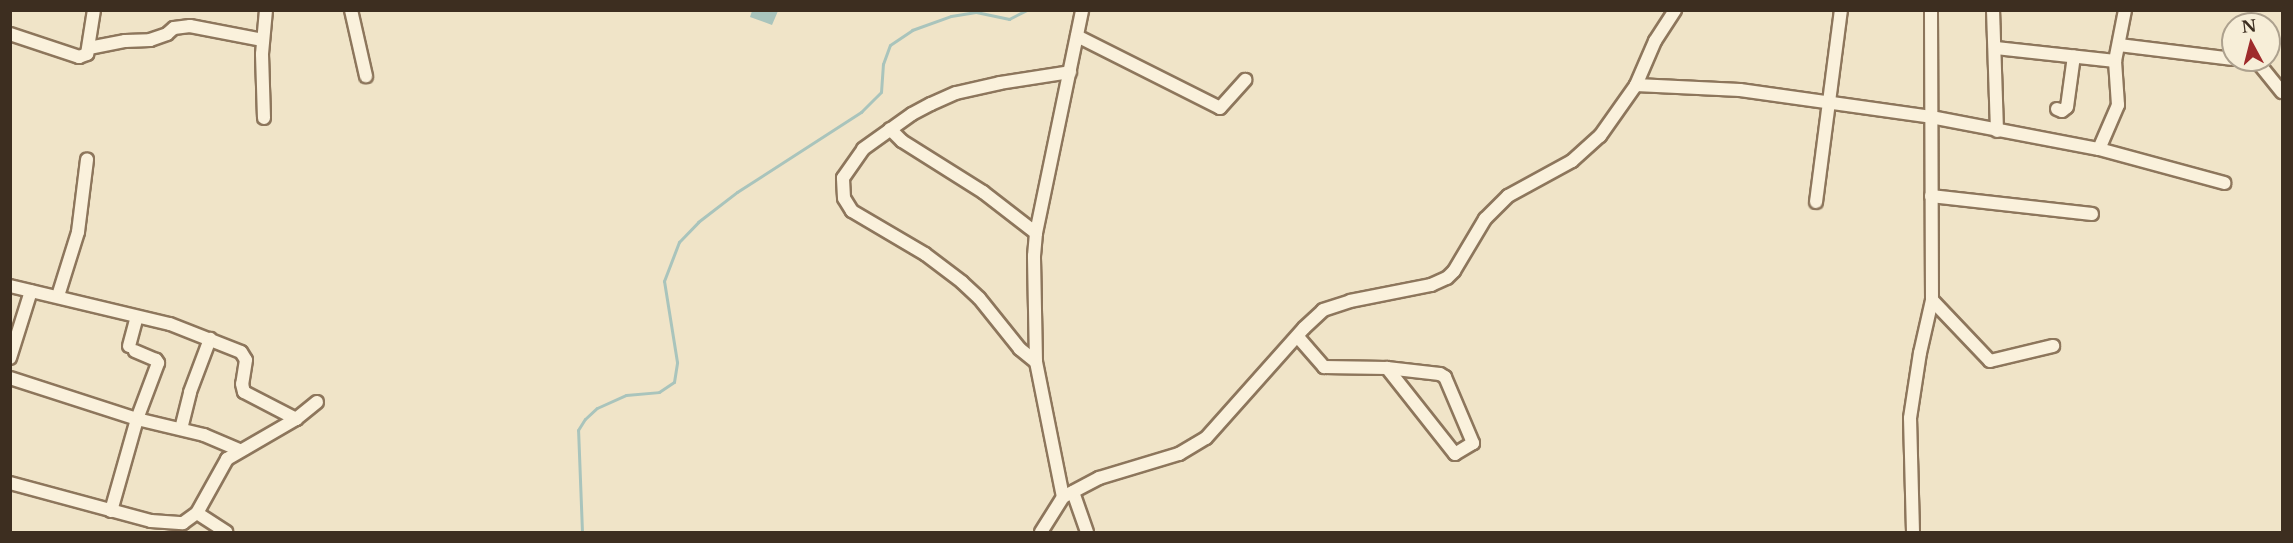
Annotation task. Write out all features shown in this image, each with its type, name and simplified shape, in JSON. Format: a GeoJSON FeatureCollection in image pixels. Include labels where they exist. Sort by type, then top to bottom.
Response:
{"type":"FeatureCollection","features":[{"type":"Feature","properties":{"kind":"street"},"geometry":{"type":"LineString","coordinates":[[10,34],[79,57],[87,54],[89,48],[94,10]]}},
{"type":"Feature","properties":{"kind":"street"},"geometry":{"type":"LineString","coordinates":[[264,118],[263,40],[266,10]]}},
{"type":"Feature","properties":{"kind":"street"},"geometry":{"type":"LineString","coordinates":[[351,10],[366,76]]}},
{"type":"Feature","properties":{"kind":"street"},"geometry":{"type":"LineString","coordinates":[[1082,10],[1036,233],[1034,274],[1036,362],[1068,494],[1087,532]]}},
{"type":"Feature","properties":{"kind":"street"},"geometry":{"type":"LineString","coordinates":[[1041,532],[1068,494],[1098,478],[1194,447],[1206,438],[1315,316],[1334,306],[1431,285],[1447,278],[1454,271],[1485,219],[1495,208],[1508,196],[1581,154],[1614,120],[1636,85],[1656,41],[1675,10]]}},
{"type":"Feature","properties":{"kind":"street"},"geometry":{"type":"LineString","coordinates":[[1816,202],[1841,10]]}},
{"type":"Feature","properties":{"kind":"street"},"geometry":{"type":"LineString","coordinates":[[1913,532],[1910,418],[1920,353],[1932,300],[1931,10]]}},
{"type":"Feature","properties":{"kind":"street"},"geometry":{"type":"LineString","coordinates":[[1993,10],[1997,131]]}},
{"type":"Feature","properties":{"kind":"street"},"geometry":{"type":"LineString","coordinates":[[2099,149],[2118,105],[2115,61],[2125,10]]}},
{"type":"Feature","properties":{"kind":"street"},"geometry":{"type":"LineString","coordinates":[[89,48],[124,41],[150,40],[167,34],[174,28],[190,26],[263,40]]}},
{"type":"Feature","properties":{"kind":"street"},"geometry":{"type":"LineString","coordinates":[[1077,34],[1220,108],[1245,80]]}},
{"type":"Feature","properties":{"kind":"street"},"geometry":{"type":"LineString","coordinates":[[2119,45],[2221,58]]}},
{"type":"Feature","properties":{"kind":"street"},"geometry":{"type":"LineString","coordinates":[[1995,48],[2115,61]]}},
{"type":"Feature","properties":{"kind":"street"},"geometry":{"type":"LineString","coordinates":[[2057,109],[2062,111],[2067,107],[2074,56]]}},
{"type":"Feature","properties":{"kind":"street"},"geometry":{"type":"LineString","coordinates":[[1036,362],[1020,349],[979,298],[962,282],[925,254],[852,211],[842,189],[843,178],[863,149],[912,114],[956,93],[1000,83],[1070,72]]}},
{"type":"Feature","properties":{"kind":"street"},"geometry":{"type":"LineString","coordinates":[[2267,72],[2283,92]]}},
{"type":"Feature","properties":{"kind":"street"},"geometry":{"type":"LineString","coordinates":[[1636,85],[1740,90],[1931,117],[2099,149],[2224,183]]}},
{"type":"Feature","properties":{"kind":"street"},"geometry":{"type":"LineString","coordinates":[[890,129],[902,141],[983,192],[1036,233]]}},
{"type":"Feature","properties":{"kind":"street"},"geometry":{"type":"LineString","coordinates":[[58,296],[78,232],[87,160]]}},
{"type":"Feature","properties":{"kind":"street"},"geometry":{"type":"LineString","coordinates":[[1931,196],[2092,214]]}},
{"type":"Feature","properties":{"kind":"street"},"geometry":{"type":"LineString","coordinates":[[10,286],[170,324],[241,352],[246,360],[242,384],[244,392],[296,418]]}},
{"type":"Feature","properties":{"kind":"street"},"geometry":{"type":"LineString","coordinates":[[10,358],[31,291]]}},
{"type":"Feature","properties":{"kind":"street"},"geometry":{"type":"LineString","coordinates":[[1932,300],[1990,361],[2053,346]]}},
{"type":"Feature","properties":{"kind":"street"},"geometry":{"type":"LineString","coordinates":[[111,511],[137,419],[158,362],[132,349],[137,317]]}},
{"type":"Feature","properties":{"kind":"street"},"geometry":{"type":"LineString","coordinates":[[1298,337],[1324,367],[1387,368],[1440,374],[1445,377],[1473,442],[1455,454],[1387,368]]}},
{"type":"Feature","properties":{"kind":"street"},"geometry":{"type":"LineString","coordinates":[[181,429],[190,392],[210,339]]}},
{"type":"Feature","properties":{"kind":"street"},"geometry":{"type":"LineString","coordinates":[[10,378],[137,419],[220,440],[240,450]]}},
{"type":"Feature","properties":{"kind":"street"},"geometry":{"type":"LineString","coordinates":[[10,483],[111,511],[165,523],[183,523],[197,513],[227,459],[296,418],[317,402]]}},
{"type":"Feature","properties":{"kind":"street"},"geometry":{"type":"LineString","coordinates":[[197,513],[226,532]]}},
{"type":"Feature","properties":{"kind":"water"},"geometry":{"type":"Polygon","coordinates":[[[752,10],[778,11],[772,25],[750,17],[752,10]]]}},
{"type":"Feature","properties":{"kind":"waterway"},"geometry":{"type":"LineString","coordinates":[[582,532],[578,430],[585,419],[597,408],[626,395],[659,392],[674,382],[677,362],[664,281],[679,242],[698,222],[737,192],[861,112],[881,92],[883,64],[890,45],[912,30],[951,16],[976,12],[1009,19],[1027,10]]}}]}
